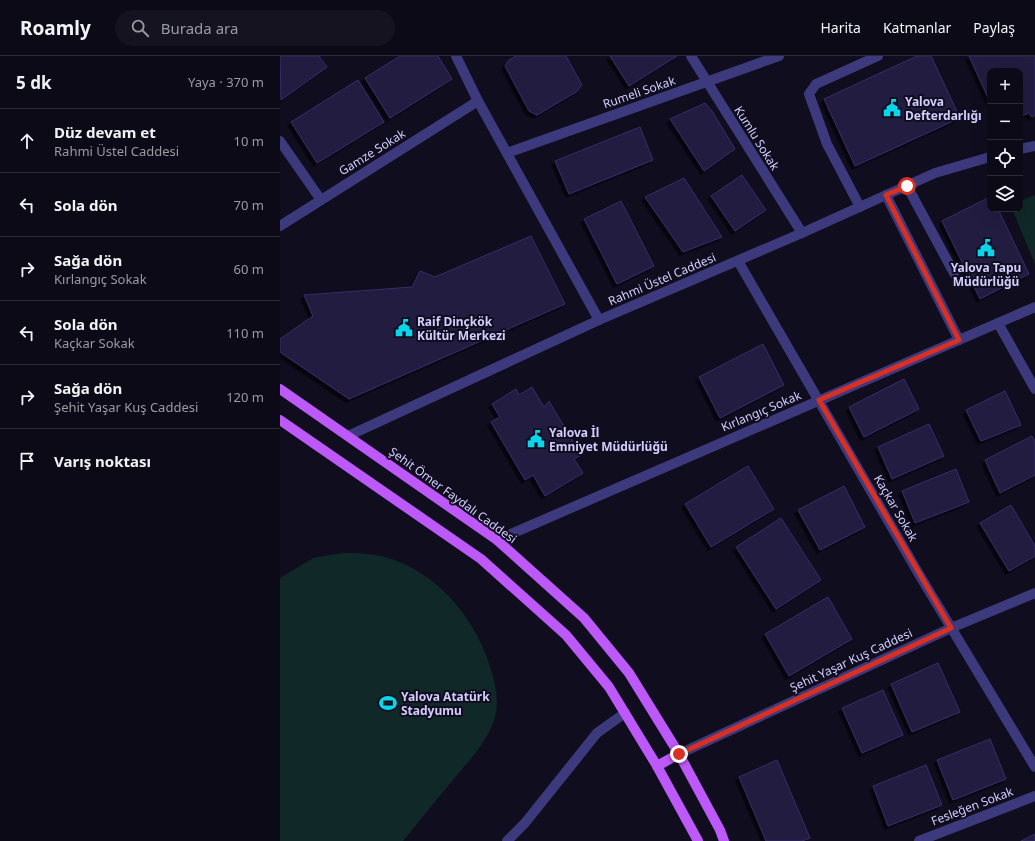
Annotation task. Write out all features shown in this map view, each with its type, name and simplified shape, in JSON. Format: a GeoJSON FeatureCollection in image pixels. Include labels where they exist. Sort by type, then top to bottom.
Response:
{"type":"FeatureCollection","features":[{"type":"Feature","properties":{"kind":"main road","name":"Şehit Ömer Faydalı Caddesi"},"geometry":{"type":"LineString","coordinates":[[280,389],[497,540],[584,618],[629,673],[679,754],[720,830],[724,841]]}},
{"type":"Feature","properties":{"kind":"main road"},"geometry":{"type":"LineString","coordinates":[[280,420],[481,559],[566,635],[609,687],[657,766],[698,841]]}},
{"type":"Feature","properties":{"kind":"main road"},"geometry":{"type":"LineString","coordinates":[[657,766],[679,754]]}},
{"type":"Feature","properties":{"kind":"street"},"geometry":{"type":"LineString","coordinates":[[456,56],[478,101],[599,320]]}},
{"type":"Feature","properties":{"kind":"street","name":"Kumlu Sokak"},"geometry":{"type":"LineString","coordinates":[[691,56],[802,234]]}},
{"type":"Feature","properties":{"kind":"street","name":"Rumeli Sokak"},"geometry":{"type":"LineString","coordinates":[[507,152],[779,56]]}},
{"type":"Feature","properties":{"kind":"street"},"geometry":{"type":"LineString","coordinates":[[860,207],[827,144],[809,94],[816,84],[878,56]]}},
{"type":"Feature","properties":{"kind":"street","name":"Gamze Sokak"},"geometry":{"type":"LineString","coordinates":[[280,226],[478,101]]}},
{"type":"Feature","properties":{"kind":"street"},"geometry":{"type":"LineString","coordinates":[[280,141],[321,200]]}},
{"type":"Feature","properties":{"kind":"street"},"geometry":{"type":"LineString","coordinates":[[1023,148],[1035,146]]}},
{"type":"Feature","properties":{"kind":"street","name":"Rahmi Üstel Caddesi"},"geometry":{"type":"LineString","coordinates":[[348,436],[599,320],[802,234],[935,173],[987,158]]}},
{"type":"Feature","properties":{"kind":"street"},"geometry":{"type":"LineString","coordinates":[[907,186],[954,273]]}},
{"type":"Feature","properties":{"kind":"street"},"geometry":{"type":"LineString","coordinates":[[886,195],[959,340]]}},
{"type":"Feature","properties":{"kind":"street","name":"Kaçkar Sokak"},"geometry":{"type":"LineString","coordinates":[[738,261],[951,628],[1033,761]]}},
{"type":"Feature","properties":{"kind":"street","name":"Kırlangıç Sokak"},"geometry":{"type":"LineString","coordinates":[[497,540],[1035,307]]}},
{"type":"Feature","properties":{"kind":"street"},"geometry":{"type":"LineString","coordinates":[[998,323],[1035,389]]}},
{"type":"Feature","properties":{"kind":"street","name":"Şehit Yaşar Kuş Caddesi"},"geometry":{"type":"LineString","coordinates":[[679,754],[951,628],[1035,592]]}},
{"type":"Feature","properties":{"kind":"street"},"geometry":{"type":"LineString","coordinates":[[507,841],[525,823],[597,733],[624,713]]}},
{"type":"Feature","properties":{"kind":"street","name":"Fesleğen Sokak"},"geometry":{"type":"LineString","coordinates":[[922,841],[1035,796]]}},
{"type":"Feature","properties":{"kind":"green space"},"geometry":{"type":"Polygon","coordinates":[[[1035,195],[1035,264],[1013,212],[1023,212],[1023,200],[1035,195]]]}},
{"type":"Feature","properties":{"kind":"green space","name":"Yalova Atatürk Stadyumu"},"geometry":{"type":"Polygon","coordinates":[[[343,553],[371,554],[397,561],[430,579],[457,606],[469,621],[486,655],[496,689],[497,701],[495,717],[483,743],[403,841],[280,841],[280,578],[313,558],[343,553]]]}},
{"type":"Feature","properties":{"kind":"building"},"geometry":{"type":"Polygon","coordinates":[[[280,56],[319,56],[327,67],[281,100],[280,56]]]}},
{"type":"Feature","properties":{"kind":"building"},"geometry":{"type":"Polygon","coordinates":[[[400,56],[438,56],[452,79],[390,118],[365,78],[400,56]]]}},
{"type":"Feature","properties":{"kind":"building"},"geometry":{"type":"Polygon","coordinates":[[[516,56],[566,56],[582,85],[576,92],[537,115],[529,111],[505,66],[509,60],[516,56]]]}},
{"type":"Feature","properties":{"kind":"building"},"geometry":{"type":"Polygon","coordinates":[[[610,56],[677,56],[629,86],[610,56]]]}},
{"type":"Feature","properties":{"kind":"building","name":"Yalova Defterdarlığı"},"geometry":{"type":"Polygon","coordinates":[[[917,56],[931,56],[960,118],[855,166],[824,99],[917,56]]]}},
{"type":"Feature","properties":{"kind":"building"},"geometry":{"type":"Polygon","coordinates":[[[969,56],[1035,56],[1035,115],[1032,117],[1028,113],[1023,116],[1023,68],[987,68],[987,95],[969,56]]]}},
{"type":"Feature","properties":{"kind":"building"},"geometry":{"type":"Polygon","coordinates":[[[358,80],[384,122],[317,163],[291,122],[358,80]]]}},
{"type":"Feature","properties":{"kind":"building"},"geometry":{"type":"Polygon","coordinates":[[[705,103],[712,111],[735,149],[704,171],[670,119],[705,103]]]}},
{"type":"Feature","properties":{"kind":"building"},"geometry":{"type":"Polygon","coordinates":[[[640,127],[653,160],[569,194],[555,161],[640,127]]]}},
{"type":"Feature","properties":{"kind":"building"},"geometry":{"type":"Polygon","coordinates":[[[742,175],[766,210],[735,231],[711,196],[742,175]]]}},
{"type":"Feature","properties":{"kind":"building"},"geometry":{"type":"Polygon","coordinates":[[[684,178],[722,237],[683,252],[645,197],[684,178]]]}},
{"type":"Feature","properties":{"kind":"building","name":"Yalova Tapu Müdürlüğü"},"geometry":{"type":"Polygon","coordinates":[[[987,198],[987,212],[999,212],[1029,274],[980,299],[942,221],[987,198]]]}},
{"type":"Feature","properties":{"kind":"building"},"geometry":{"type":"Polygon","coordinates":[[[621,201],[654,266],[617,284],[584,219],[621,201]]]}},
{"type":"Feature","properties":{"kind":"building","name":"Raif Dinçkök Kültür Merkezi"},"geometry":{"type":"Polygon","coordinates":[[[531,236],[565,304],[349,399],[280,352],[280,339],[313,316],[304,295],[412,287],[420,271],[435,277],[531,236]]]}},
{"type":"Feature","properties":{"kind":"building"},"geometry":{"type":"Polygon","coordinates":[[[763,344],[784,385],[720,418],[699,377],[763,344]]]}},
{"type":"Feature","properties":{"kind":"building"},"geometry":{"type":"Polygon","coordinates":[[[904,379],[919,409],[864,437],[849,407],[904,379]]]}},
{"type":"Feature","properties":{"kind":"building","name":"Yalova İl Emniyet Müdürlüğü"},"geometry":{"type":"Polygon","coordinates":[[[532,387],[544,407],[549,401],[581,455],[574,459],[583,473],[545,496],[533,475],[525,480],[491,422],[500,417],[492,404],[516,389],[519,395],[532,387]]]}},
{"type":"Feature","properties":{"kind":"building"},"geometry":{"type":"Polygon","coordinates":[[[1005,391],[1021,425],[981,441],[966,410],[1005,391]]]}},
{"type":"Feature","properties":{"kind":"building"},"geometry":{"type":"Polygon","coordinates":[[[929,424],[944,456],[892,479],[878,447],[929,424]]]}},
{"type":"Feature","properties":{"kind":"building"},"geometry":{"type":"Polygon","coordinates":[[[1032,436],[1035,442],[1035,475],[1000,493],[985,460],[1032,436]]]}},
{"type":"Feature","properties":{"kind":"building"},"geometry":{"type":"Polygon","coordinates":[[[748,466],[774,509],[711,547],[685,504],[748,466]]]}},
{"type":"Feature","properties":{"kind":"building"},"geometry":{"type":"Polygon","coordinates":[[[956,469],[969,502],[915,523],[902,491],[956,469]]]}},
{"type":"Feature","properties":{"kind":"building"},"geometry":{"type":"Polygon","coordinates":[[[844,486],[865,527],[820,550],[798,510],[844,486]]]}},
{"type":"Feature","properties":{"kind":"building"},"geometry":{"type":"Polygon","coordinates":[[[1011,505],[1035,546],[1035,556],[1009,571],[980,523],[1011,505]]]}},
{"type":"Feature","properties":{"kind":"building"},"geometry":{"type":"Polygon","coordinates":[[[781,518],[821,580],[776,609],[736,547],[781,518]]]}},
{"type":"Feature","properties":{"kind":"building"},"geometry":{"type":"Polygon","coordinates":[[[828,597],[852,639],[789,676],[765,634],[828,597]]]}},
{"type":"Feature","properties":{"kind":"building"},"geometry":{"type":"Polygon","coordinates":[[[938,663],[960,712],[912,732],[891,684],[938,663]]]}},
{"type":"Feature","properties":{"kind":"building"},"geometry":{"type":"Polygon","coordinates":[[[883,690],[903,735],[862,753],[842,708],[883,690]]]}},
{"type":"Feature","properties":{"kind":"building"},"geometry":{"type":"Polygon","coordinates":[[[990,739],[1006,779],[953,800],[937,760],[990,739]]]}},
{"type":"Feature","properties":{"kind":"building"},"geometry":{"type":"Polygon","coordinates":[[[777,760],[810,838],[802,841],[766,841],[739,777],[777,760]]]}},
{"type":"Feature","properties":{"kind":"building"},"geometry":{"type":"Polygon","coordinates":[[[926,765],[942,805],[888,826],[873,786],[926,765]]]}},
{"type":"Feature","properties":{"kind":"building"},"geometry":{"type":"Polygon","coordinates":[[[1035,834],[1035,841],[1021,841],[1035,834]]]}},
{"type":"Feature","properties":{"kind":"place","name":"Yalova Defterdarlığı"},"geometry":{"type":"Point","coordinates":[892,108]}},
{"type":"Feature","properties":{"kind":"place","name":"Yalova Tapu Müdürlüğü"},"geometry":{"type":"Point","coordinates":[986,248]}},
{"type":"Feature","properties":{"kind":"place","name":"Raif Dinçkök Kültür Merkezi"},"geometry":{"type":"Point","coordinates":[404,328]}},
{"type":"Feature","properties":{"kind":"place","name":"Yalova İl Emniyet Müdürlüğü"},"geometry":{"type":"Point","coordinates":[536,439]}},
{"type":"Feature","properties":{"kind":"place","name":"Yalova Atatürk Stadyumu"},"geometry":{"type":"Point","coordinates":[388,703]}},
{"type":"Feature","properties":{"kind":"route"},"geometry":{"type":"LineString","coordinates":[[679,754],[951,628],[819,400],[959,340],[886,195],[907,186]]}}]}
